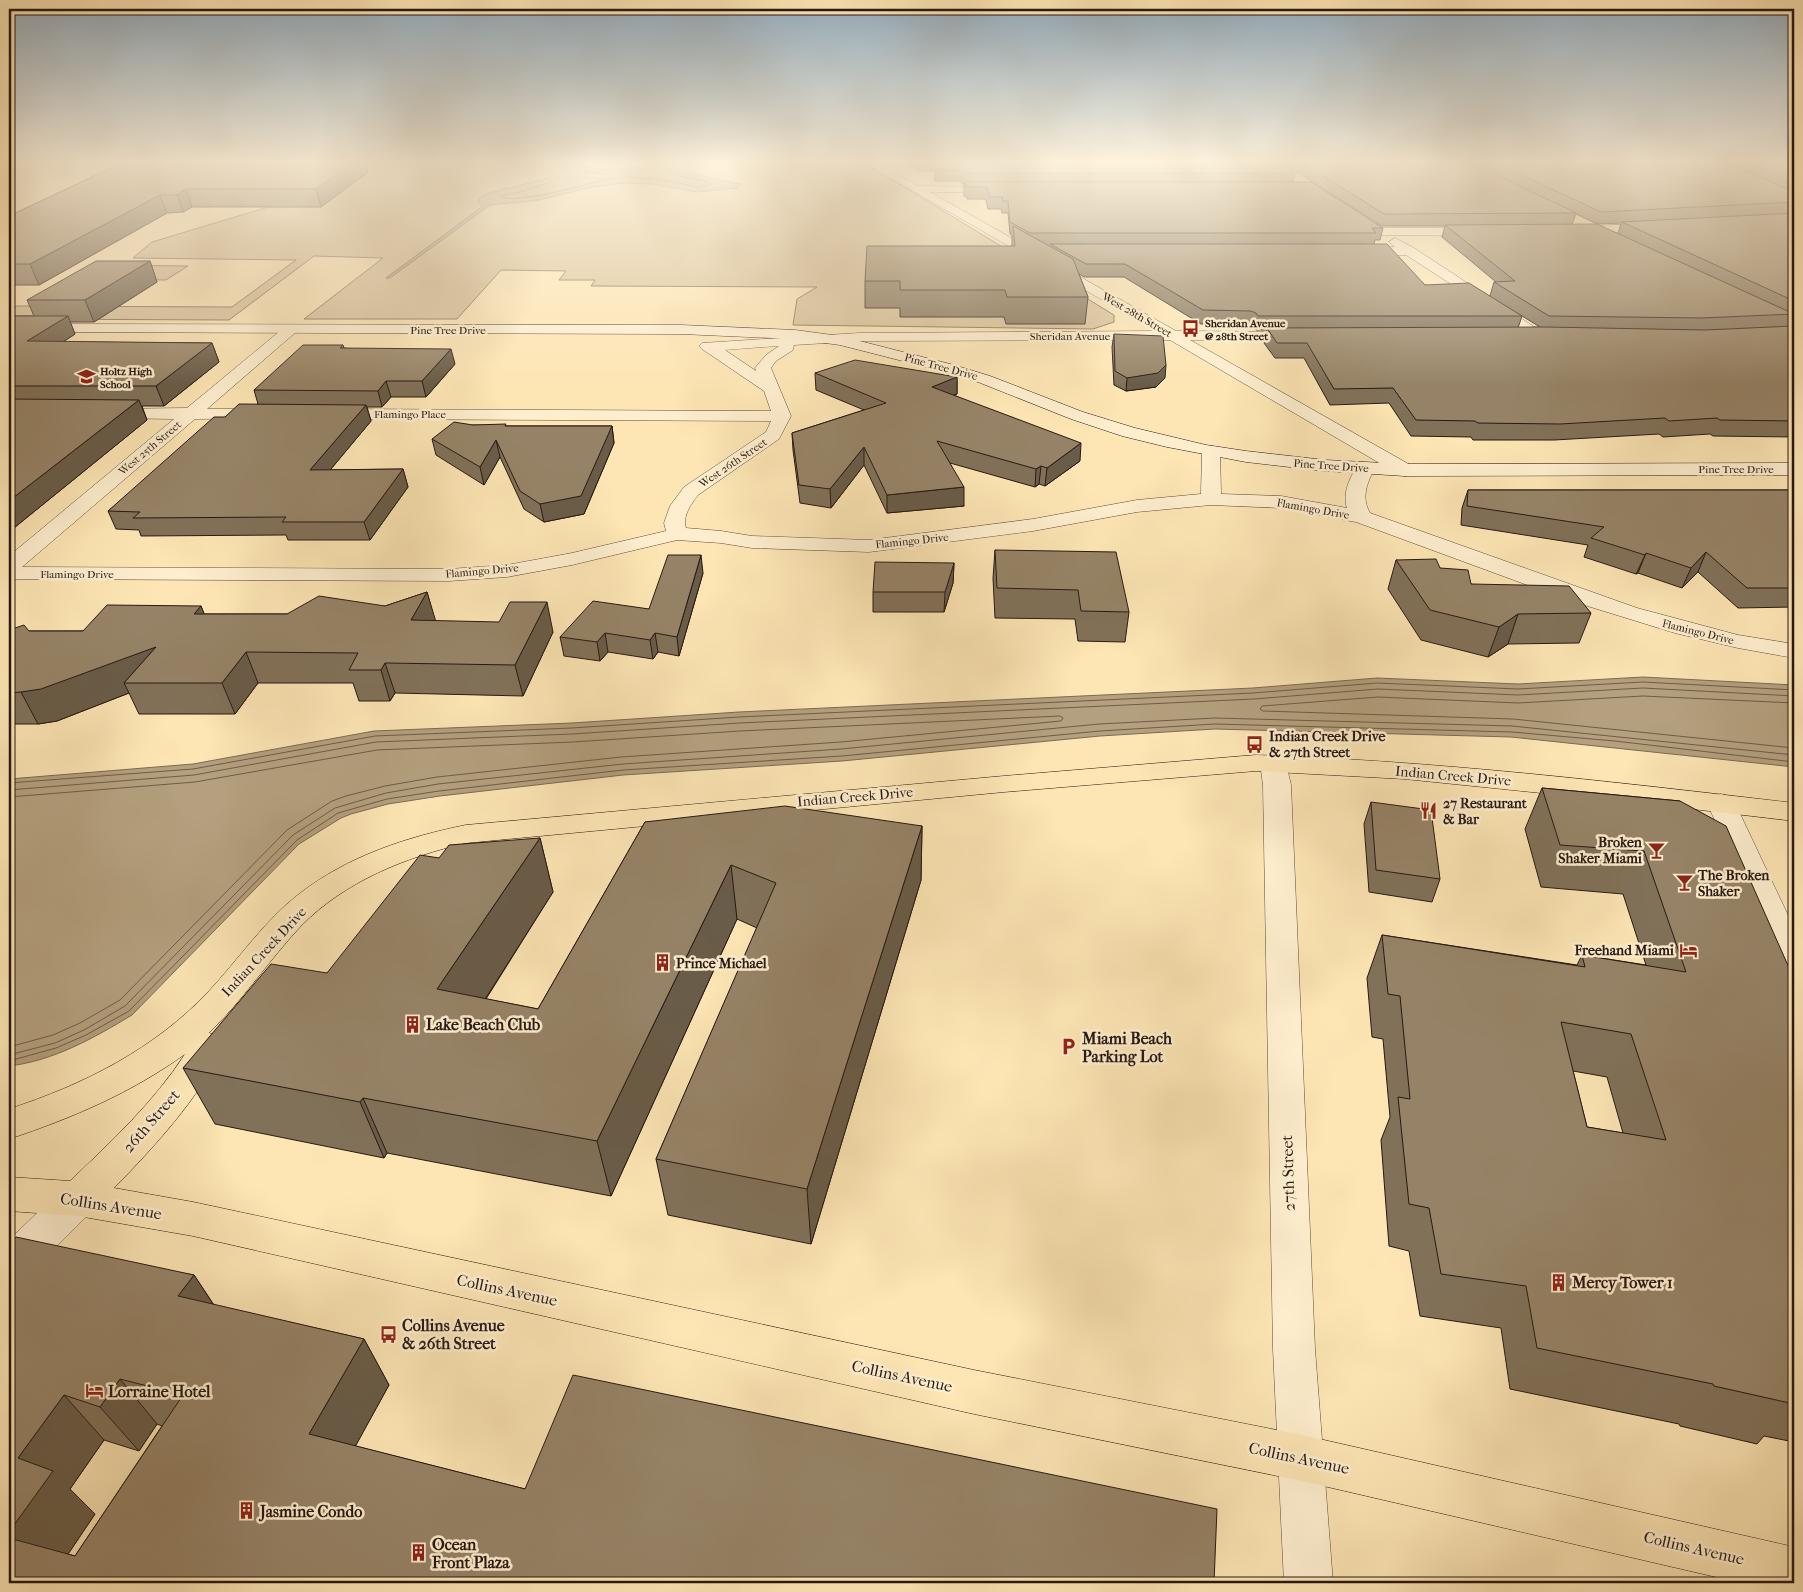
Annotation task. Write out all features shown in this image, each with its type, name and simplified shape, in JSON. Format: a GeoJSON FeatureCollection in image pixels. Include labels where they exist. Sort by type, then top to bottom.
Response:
{"type":"FeatureCollection","features":[{"type":"Feature","properties":{"kind":"main road","name":"Indian Creek Drive"},"geometry":{"type":"LineString","coordinates":[[9,1124],[60,1107],[93,1092],[159,1054],[196,1025],[302,908],[353,874],[392,855],[450,837],[512,829],[1013,783],[1205,766],[1273,763],[1405,771],[1794,812]]}},
{"type":"Feature","properties":{"kind":"main road","name":"26th Street"},"geometry":{"type":"LineString","coordinates":[[78,1199],[151,1125],[192,1074],[262,951]]}},
{"type":"Feature","properties":{"kind":"main road","name":"Collins Avenue"},"geometry":{"type":"LineString","coordinates":[[9,1194],[78,1199],[193,1220],[964,1390],[1302,1458],[1794,1570]]}},
{"type":"Feature","properties":{"kind":"street","name":"West 28th Street"},"geometry":{"type":"LineString","coordinates":[[1000,236],[1154,323],[1172,336],[1405,470]]}},
{"type":"Feature","properties":{"kind":"street"},"geometry":{"type":"LineString","coordinates":[[1386,236],[1541,336]]}},
{"type":"Feature","properties":{"kind":"street"},"geometry":{"type":"LineString","coordinates":[[1609,236],[1623,243]]}},
{"type":"Feature","properties":{"kind":"street"},"geometry":{"type":"LineString","coordinates":[[1024,250],[1054,251]]}},
{"type":"Feature","properties":{"kind":"street"},"geometry":{"type":"LineString","coordinates":[[1341,251],[1410,252]]}},
{"type":"Feature","properties":{"kind":"street","name":"Pine Tree Drive"},"geometry":{"type":"LineString","coordinates":[[9,328],[724,331],[832,339],[852,342],[885,353],[923,361],[983,379],[1111,427],[1211,452],[1295,464],[1405,470],[1794,469]]}},
{"type":"Feature","properties":{"kind":"street","name":"West 25th Street"},"geometry":{"type":"LineString","coordinates":[[9,567],[291,329]]}},
{"type":"Feature","properties":{"kind":"street","name":"Sheridan Avenue"},"geometry":{"type":"LineString","coordinates":[[699,346],[859,337],[1318,336]]}},
{"type":"Feature","properties":{"kind":"street"},"geometry":{"type":"LineString","coordinates":[[1512,336],[1560,336]]}},
{"type":"Feature","properties":{"kind":"street"},"geometry":{"type":"LineString","coordinates":[[923,361],[920,351],[922,346],[948,337]]}},
{"type":"Feature","properties":{"kind":"street","name":"Pine Tree Drive"},"geometry":{"type":"LineString","coordinates":[[9,340],[613,345]]}},
{"type":"Feature","properties":{"kind":"street"},"geometry":{"type":"LineString","coordinates":[[699,346],[728,357],[772,390]]}},
{"type":"Feature","properties":{"kind":"street","name":"Pine Tree Drive"},"geometry":{"type":"LineString","coordinates":[[699,346],[788,347],[885,353]]}},
{"type":"Feature","properties":{"kind":"street"},"geometry":{"type":"LineString","coordinates":[[782,416],[764,373],[764,366],[788,347]]}},
{"type":"Feature","properties":{"kind":"street"},"geometry":{"type":"LineString","coordinates":[[95,413],[278,414]]}},
{"type":"Feature","properties":{"kind":"street","name":"Flamingo Place"},"geometry":{"type":"LineString","coordinates":[[318,414],[782,416]]}},
{"type":"Feature","properties":{"kind":"street","name":"West 26th Street"},"geometry":{"type":"LineString","coordinates":[[677,534],[674,523],[680,506],[690,491],[773,435],[782,416]]}},
{"type":"Feature","properties":{"kind":"street"},"geometry":{"type":"LineString","coordinates":[[1211,452],[1211,499]]}},
{"type":"Feature","properties":{"kind":"street"},"geometry":{"type":"LineString","coordinates":[[1362,517],[1356,508],[1354,489],[1365,469]]}},
{"type":"Feature","properties":{"kind":"street","name":"Flamingo Drive"},"geometry":{"type":"LineString","coordinates":[[9,574],[449,575],[507,571],[572,559],[677,534],[721,537],[752,542],[869,546],[1033,525],[1137,506],[1211,499],[1281,502],[1362,517],[1619,610],[1677,628],[1745,644],[1794,651]]}},
{"type":"Feature","properties":{"kind":"street","name":"27th Street"},"geometry":{"type":"LineString","coordinates":[[1273,763],[1277,785],[1294,1339],[1309,1583]]}},
{"type":"Feature","properties":{"kind":"street"},"geometry":{"type":"LineString","coordinates":[[1721,804],[1794,961]]}},
{"type":"Feature","properties":{"kind":"street","name":"26th Street"},"geometry":{"type":"LineString","coordinates":[[9,1267],[78,1199]]}},
{"type":"Feature","properties":{"kind":"shaded area"},"geometry":{"type":"Polygon","coordinates":[[[171,236],[985,236],[1114,315],[1114,322],[1093,329],[793,325],[797,299],[817,287],[591,286],[595,280],[559,280],[566,271],[501,270],[457,319],[304,319],[383,258],[314,256],[229,320],[9,319],[9,311],[17,306],[232,307],[296,260],[133,258],[152,242],[171,236]]]}},
{"type":"Feature","properties":{"kind":"shaded area"},"geometry":{"type":"Polygon","coordinates":[[[98,265],[188,266],[166,280],[75,279],[98,265]]]}},
{"type":"Feature","properties":{"kind":"water"},"geometry":{"type":"Polygon","coordinates":[[[442,236],[447,236],[390,278],[386,278],[442,236]]]}},
{"type":"Feature","properties":{"kind":"water"},"geometry":{"type":"Polygon","coordinates":[[[1643,677],[1794,685],[1794,767],[1511,737],[1215,729],[1100,736],[842,761],[623,775],[440,796],[388,804],[341,818],[299,844],[132,1015],[88,1040],[57,1054],[9,1066],[9,779],[193,764],[374,731],[572,723],[739,712],[1253,688],[1377,678],[1518,684],[1643,677]]]}},
{"type":"Feature","properties":{"kind":"building"},"geometry":{"type":"Polygon","coordinates":[[[9,236],[82,236],[30,264],[9,264],[9,236]]]}},
{"type":"Feature","properties":{"kind":"building"},"geometry":{"type":"Polygon","coordinates":[[[1014,236],[1032,236],[1073,259],[1088,297],[1007,297],[1005,290],[900,290],[900,281],[865,281],[867,246],[1015,246],[1014,236]]]}},
{"type":"Feature","properties":{"kind":"building"},"geometry":{"type":"Polygon","coordinates":[[[1459,236],[1624,236],[1794,314],[1701,318],[1549,316],[1494,282],[1515,281],[1459,236]]]}},
{"type":"Feature","properties":{"kind":"building"},"geometry":{"type":"Polygon","coordinates":[[[1653,236],[1794,236],[1794,301],[1653,236]]]}},
{"type":"Feature","properties":{"kind":"building"},"geometry":{"type":"Polygon","coordinates":[[[1050,244],[1387,244],[1425,285],[1469,283],[1522,316],[1258,316],[1251,311],[1203,310],[1125,264],[1086,264],[1050,244]]]}},
{"type":"Feature","properties":{"kind":"building"},"geometry":{"type":"Polygon","coordinates":[[[96,261],[150,261],[85,300],[27,300],[96,261]]]}},
{"type":"Feature","properties":{"kind":"building"},"geometry":{"type":"Polygon","coordinates":[[[9,316],[68,316],[27,341],[212,343],[156,386],[9,386],[9,316]]]}},
{"type":"Feature","properties":{"kind":"building"},"geometry":{"type":"Polygon","coordinates":[[[1794,326],[1794,421],[1720,420],[1717,418],[1669,421],[1665,418],[1560,424],[1416,420],[1393,388],[1334,389],[1307,343],[1277,343],[1267,328],[1545,327],[1705,330],[1794,326]]]}},
{"type":"Feature","properties":{"kind":"building"},"geometry":{"type":"Polygon","coordinates":[[[1114,334],[1163,336],[1166,365],[1158,373],[1127,378],[1115,371],[1114,334]]]}},
{"type":"Feature","properties":{"kind":"building"},"geometry":{"type":"Polygon","coordinates":[[[303,345],[343,345],[340,348],[451,349],[422,381],[386,381],[378,391],[254,390],[303,345]]]}},
{"type":"Feature","properties":{"kind":"building"},"geometry":{"type":"Polygon","coordinates":[[[855,360],[957,377],[932,387],[1081,443],[1047,468],[1041,466],[1036,469],[937,441],[964,487],[887,495],[864,447],[830,489],[799,485],[792,433],[886,403],[815,373],[855,360]]]}},
{"type":"Feature","properties":{"kind":"building"},"geometry":{"type":"Polygon","coordinates":[[[9,399],[139,400],[9,501],[9,399]]]}},
{"type":"Feature","properties":{"kind":"building"},"geometry":{"type":"Polygon","coordinates":[[[239,404],[366,405],[310,470],[403,469],[364,522],[282,522],[286,517],[133,518],[140,512],[108,511],[214,417],[225,417],[239,404]]]}},
{"type":"Feature","properties":{"kind":"building"},"geometry":{"type":"Polygon","coordinates":[[[454,422],[473,425],[506,424],[505,426],[612,426],[581,496],[540,504],[520,491],[496,440],[480,467],[432,439],[454,422]]]}},
{"type":"Feature","properties":{"kind":"building"},"geometry":{"type":"Polygon","coordinates":[[[1468,490],[1794,490],[1794,588],[1747,588],[1706,552],[1691,568],[1591,538],[1604,527],[1467,506],[1468,490]]]}},
{"type":"Feature","properties":{"kind":"building"},"geometry":{"type":"Polygon","coordinates":[[[995,550],[1116,552],[1129,612],[1081,611],[1078,590],[997,588],[995,550]]]}},
{"type":"Feature","properties":{"kind":"building"},"geometry":{"type":"Polygon","coordinates":[[[668,555],[701,555],[677,637],[655,633],[650,640],[605,633],[597,642],[560,637],[593,601],[649,609],[668,555]]]}},
{"type":"Feature","properties":{"kind":"building"},"geometry":{"type":"Polygon","coordinates":[[[1436,559],[1440,568],[1468,570],[1471,584],[1569,586],[1591,613],[1518,614],[1499,627],[1430,610],[1396,560],[1436,559]]]}},
{"type":"Feature","properties":{"kind":"building"},"geometry":{"type":"Polygon","coordinates":[[[875,562],[954,563],[945,592],[873,592],[875,562]]]}},
{"type":"Feature","properties":{"kind":"building"},"geometry":{"type":"Polygon","coordinates":[[[427,592],[411,620],[499,622],[510,602],[547,602],[515,665],[385,663],[381,670],[349,670],[358,653],[246,652],[222,683],[124,683],[156,647],[41,689],[9,693],[9,630],[24,625],[29,631],[83,631],[107,605],[201,606],[194,614],[287,614],[319,596],[385,606],[427,592]]]}},
{"type":"Feature","properties":{"kind":"building"},"geometry":{"type":"Polygon","coordinates":[[[1542,788],[1680,801],[1726,826],[1794,979],[1794,1060],[1790,1059],[1794,1067],[1794,1395],[1792,1394],[1794,1404],[1714,1386],[1713,1384],[1537,1348],[1526,1286],[1441,1274],[1429,1208],[1409,1204],[1398,1097],[1410,1099],[1400,996],[1388,994],[1382,935],[1585,967],[1582,955],[1686,972],[1644,851],[1560,845],[1542,788]],[[1561,1022],[1587,1127],[1666,1140],[1631,1034],[1561,1022]]]}},
{"type":"Feature","properties":{"kind":"building"},"geometry":{"type":"Polygon","coordinates":[[[1371,802],[1431,810],[1440,879],[1376,870],[1371,802]]]}},
{"type":"Feature","properties":{"kind":"building"},"geometry":{"type":"Polygon","coordinates":[[[785,806],[922,826],[807,1189],[656,1159],[776,883],[731,865],[597,1141],[363,1098],[360,1102],[183,1068],[271,964],[327,973],[420,855],[439,858],[449,845],[540,838],[437,989],[538,1009],[645,822],[785,806]]]}},
{"type":"Feature","properties":{"kind":"building"},"geometry":{"type":"Polygon","coordinates":[[[16,1237],[194,1275],[178,1296],[364,1339],[309,1434],[525,1489],[573,1375],[1217,1509],[1214,1583],[9,1583],[9,1538],[75,1556],[183,1395],[120,1379],[100,1407],[64,1395],[18,1458],[53,1471],[9,1532],[9,1245],[16,1237]]]}},
{"type":"Feature","properties":{"kind":"place","name":"Sheridan Avenue @ 28th Street"},"geometry":{"type":"Point","coordinates":[1191,329]}},
{"type":"Feature","properties":{"kind":"place","name":"Holtz High School"},"geometry":{"type":"Point","coordinates":[86,377]}},
{"type":"Feature","properties":{"kind":"place","name":"Indian Creek Drive & 27th Street"},"geometry":{"type":"Point","coordinates":[1255,744]}},
{"type":"Feature","properties":{"kind":"place","name":"27 Restaurant & Bar"},"geometry":{"type":"Point","coordinates":[1429,811]}},
{"type":"Feature","properties":{"kind":"place","name":"Broken Shaker Miami"},"geometry":{"type":"Point","coordinates":[1656,850]}},
{"type":"Feature","properties":{"kind":"place","name":"The Broken Shaker"},"geometry":{"type":"Point","coordinates":[1684,883]}},
{"type":"Feature","properties":{"kind":"place","name":"Freehand Miami"},"geometry":{"type":"Point","coordinates":[1688,950]}},
{"type":"Feature","properties":{"kind":"place","name":"Prince Michael"},"geometry":{"type":"Point","coordinates":[662,963]}},
{"type":"Feature","properties":{"kind":"place","name":"Lake Beach Club"},"geometry":{"type":"Point","coordinates":[412,1024]}},
{"type":"Feature","properties":{"kind":"place","name":"Miami Beach Parking Lot"},"geometry":{"type":"Point","coordinates":[1068,1047]}},
{"type":"Feature","properties":{"kind":"place","name":"Mercy Tower 1"},"geometry":{"type":"Point","coordinates":[1558,1282]}},
{"type":"Feature","properties":{"kind":"place","name":"Collins Avenue & 26th Street"},"geometry":{"type":"Point","coordinates":[388,1334]}},
{"type":"Feature","properties":{"kind":"place","name":"Lorraine Hotel"},"geometry":{"type":"Point","coordinates":[94,1391]}},
{"type":"Feature","properties":{"kind":"place","name":"Jasmine Condo"},"geometry":{"type":"Point","coordinates":[246,1511]}},
{"type":"Feature","properties":{"kind":"place","name":"Ocean Front Plaza"},"geometry":{"type":"Point","coordinates":[418,1553]}}]}
